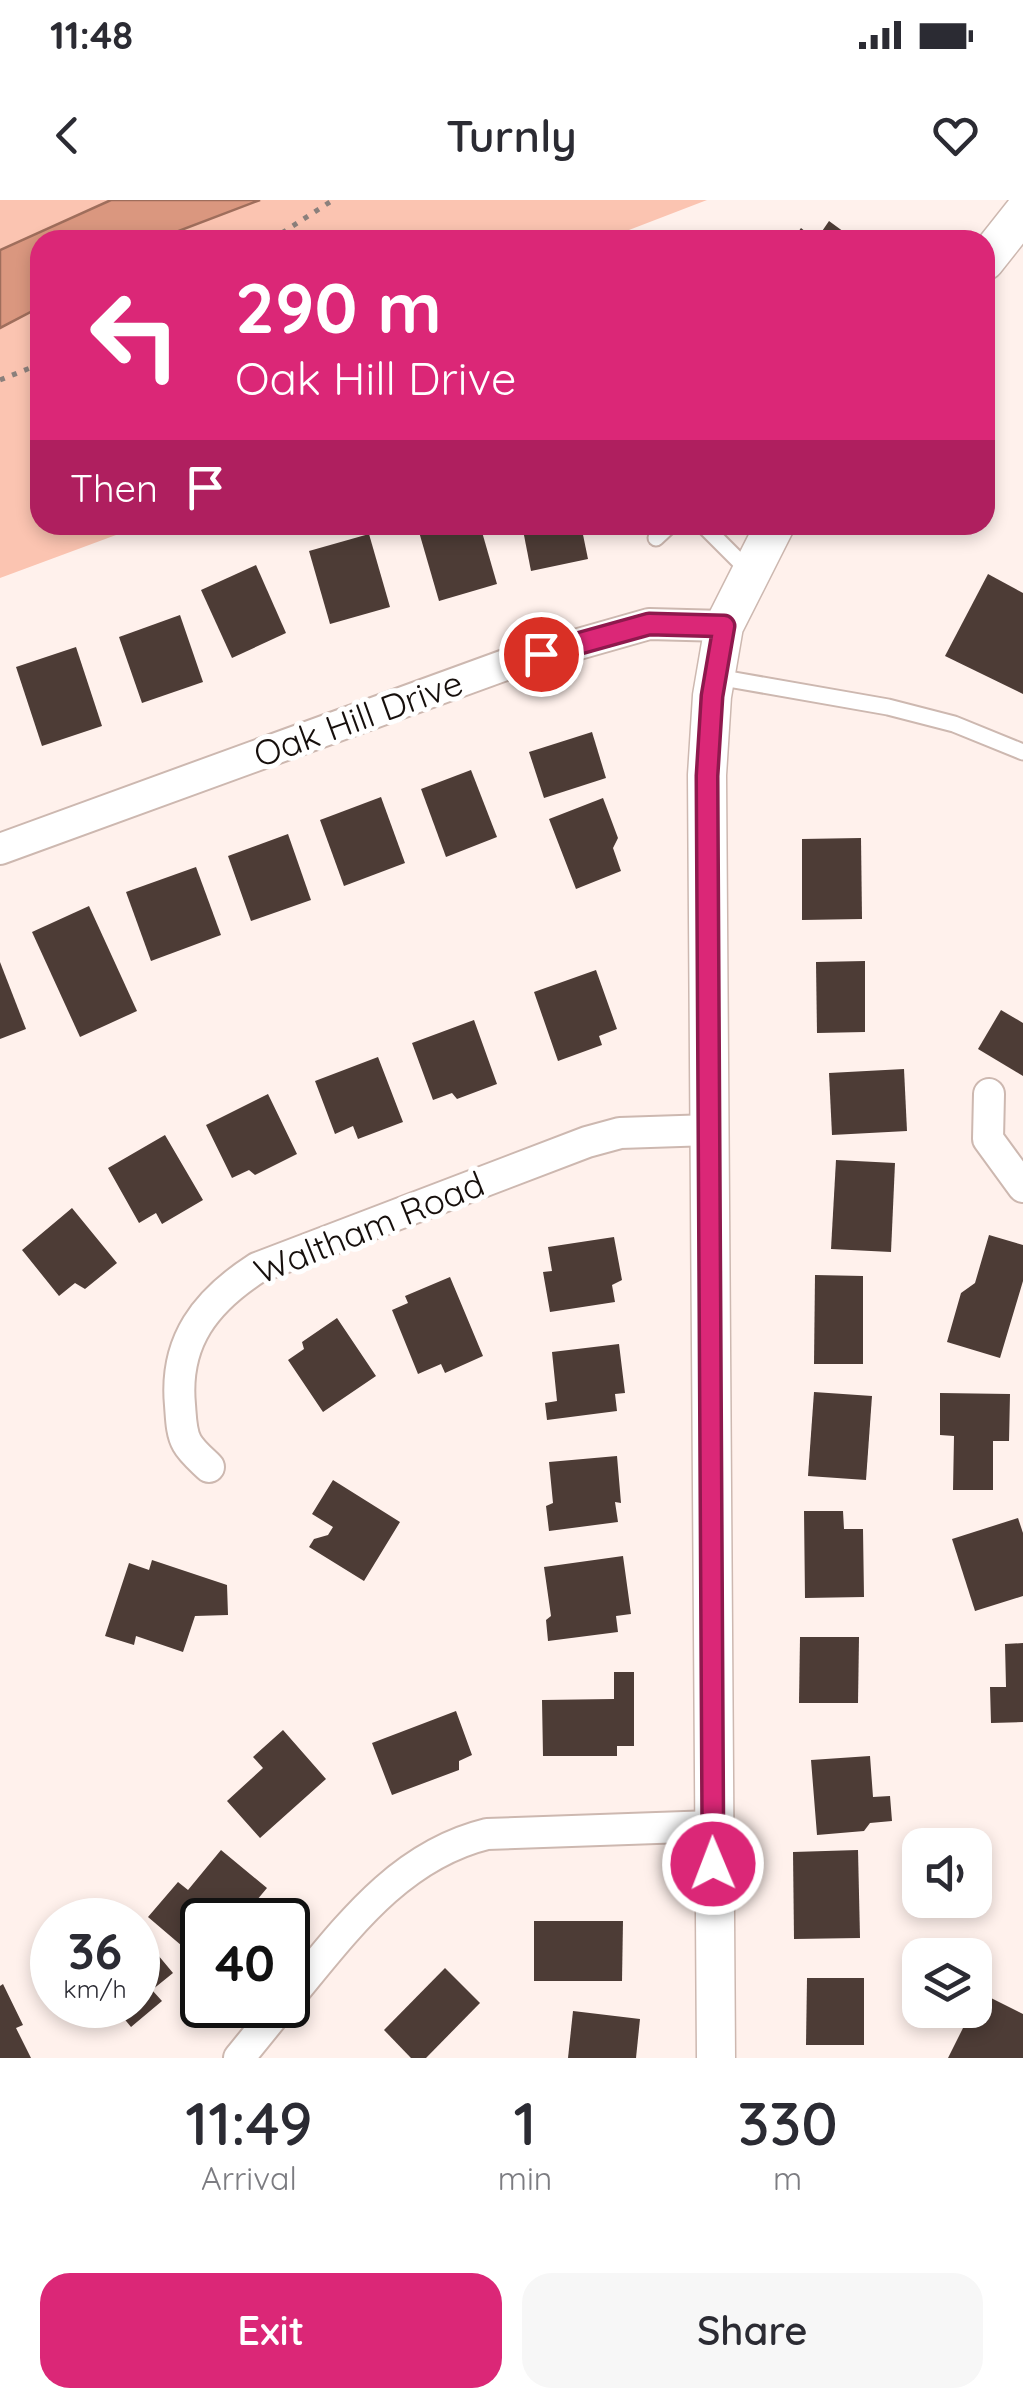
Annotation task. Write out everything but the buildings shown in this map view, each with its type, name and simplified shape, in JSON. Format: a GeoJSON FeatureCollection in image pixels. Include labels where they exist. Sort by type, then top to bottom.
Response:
{"type":"FeatureCollection","features":[{"type":"Feature","properties":{"kind":"street"},"geometry":{"type":"LineString","coordinates":[[995,248],[1023,213]]}},
{"type":"Feature","properties":{"kind":"street"},"geometry":{"type":"LineString","coordinates":[[716,2058],[707,776],[724,626],[769,535]]}},
{"type":"Feature","properties":{"kind":"street","name":"Oak Hill Drive"},"geometry":{"type":"LineString","coordinates":[[0,849],[505,664],[649,624],[724,626]]}},
{"type":"Feature","properties":{"kind":"street"},"geometry":{"type":"LineString","coordinates":[[989,1094],[988,1139],[1023,1187]]}},
{"type":"Feature","properties":{"kind":"street","name":"Waltham Road"},"geometry":{"type":"LineString","coordinates":[[209,1467],[187,1443],[181,1422],[179,1374],[202,1314],[229,1286],[257,1268],[587,1142],[620,1133],[710,1130]]}},
{"type":"Feature","properties":{"kind":"street"},"geometry":{"type":"LineString","coordinates":[[310,1973],[386,1885],[460,1841],[487,1834],[713,1826]]}},
{"type":"Feature","properties":{"kind":"street"},"geometry":{"type":"LineString","coordinates":[[239,2058],[263,2028]]}},
{"type":"Feature","properties":{"kind":"lane"},"geometry":{"type":"LineString","coordinates":[[656,538],[659,535]]}},
{"type":"Feature","properties":{"kind":"lane"},"geometry":{"type":"LineString","coordinates":[[713,535],[749,571]]}},
{"type":"Feature","properties":{"kind":"lane"},"geometry":{"type":"LineString","coordinates":[[716,676],[888,707],[954,724],[1023,752]]}},
{"type":"Feature","properties":{"kind":"path"},"geometry":{"type":"LineString","coordinates":[[287,230],[334,200]]}},
{"type":"Feature","properties":{"kind":"path"},"geometry":{"type":"LineString","coordinates":[[0,380],[30,368]]}},
{"type":"Feature","properties":{"kind":"shaded area"},"geometry":{"type":"Polygon","coordinates":[[[0,200],[707,200],[629,230],[30,230],[30,535],[116,535],[0,578],[0,200]]]}},
{"type":"Feature","properties":{"kind":"shaded area"},"geometry":{"type":"Polygon","coordinates":[[[111,200],[260,200],[181,230],[44,230],[111,200]]]}},
{"type":"Feature","properties":{"kind":"shaded area"},"geometry":{"type":"Polygon","coordinates":[[[30,236],[30,312],[0,328],[0,250],[30,236]]]}},
{"type":"Feature","properties":{"kind":"route"},"geometry":{"type":"LineString","coordinates":[[541,654],[649,624],[724,626],[712,696],[707,776],[713,1864]]}}]}
